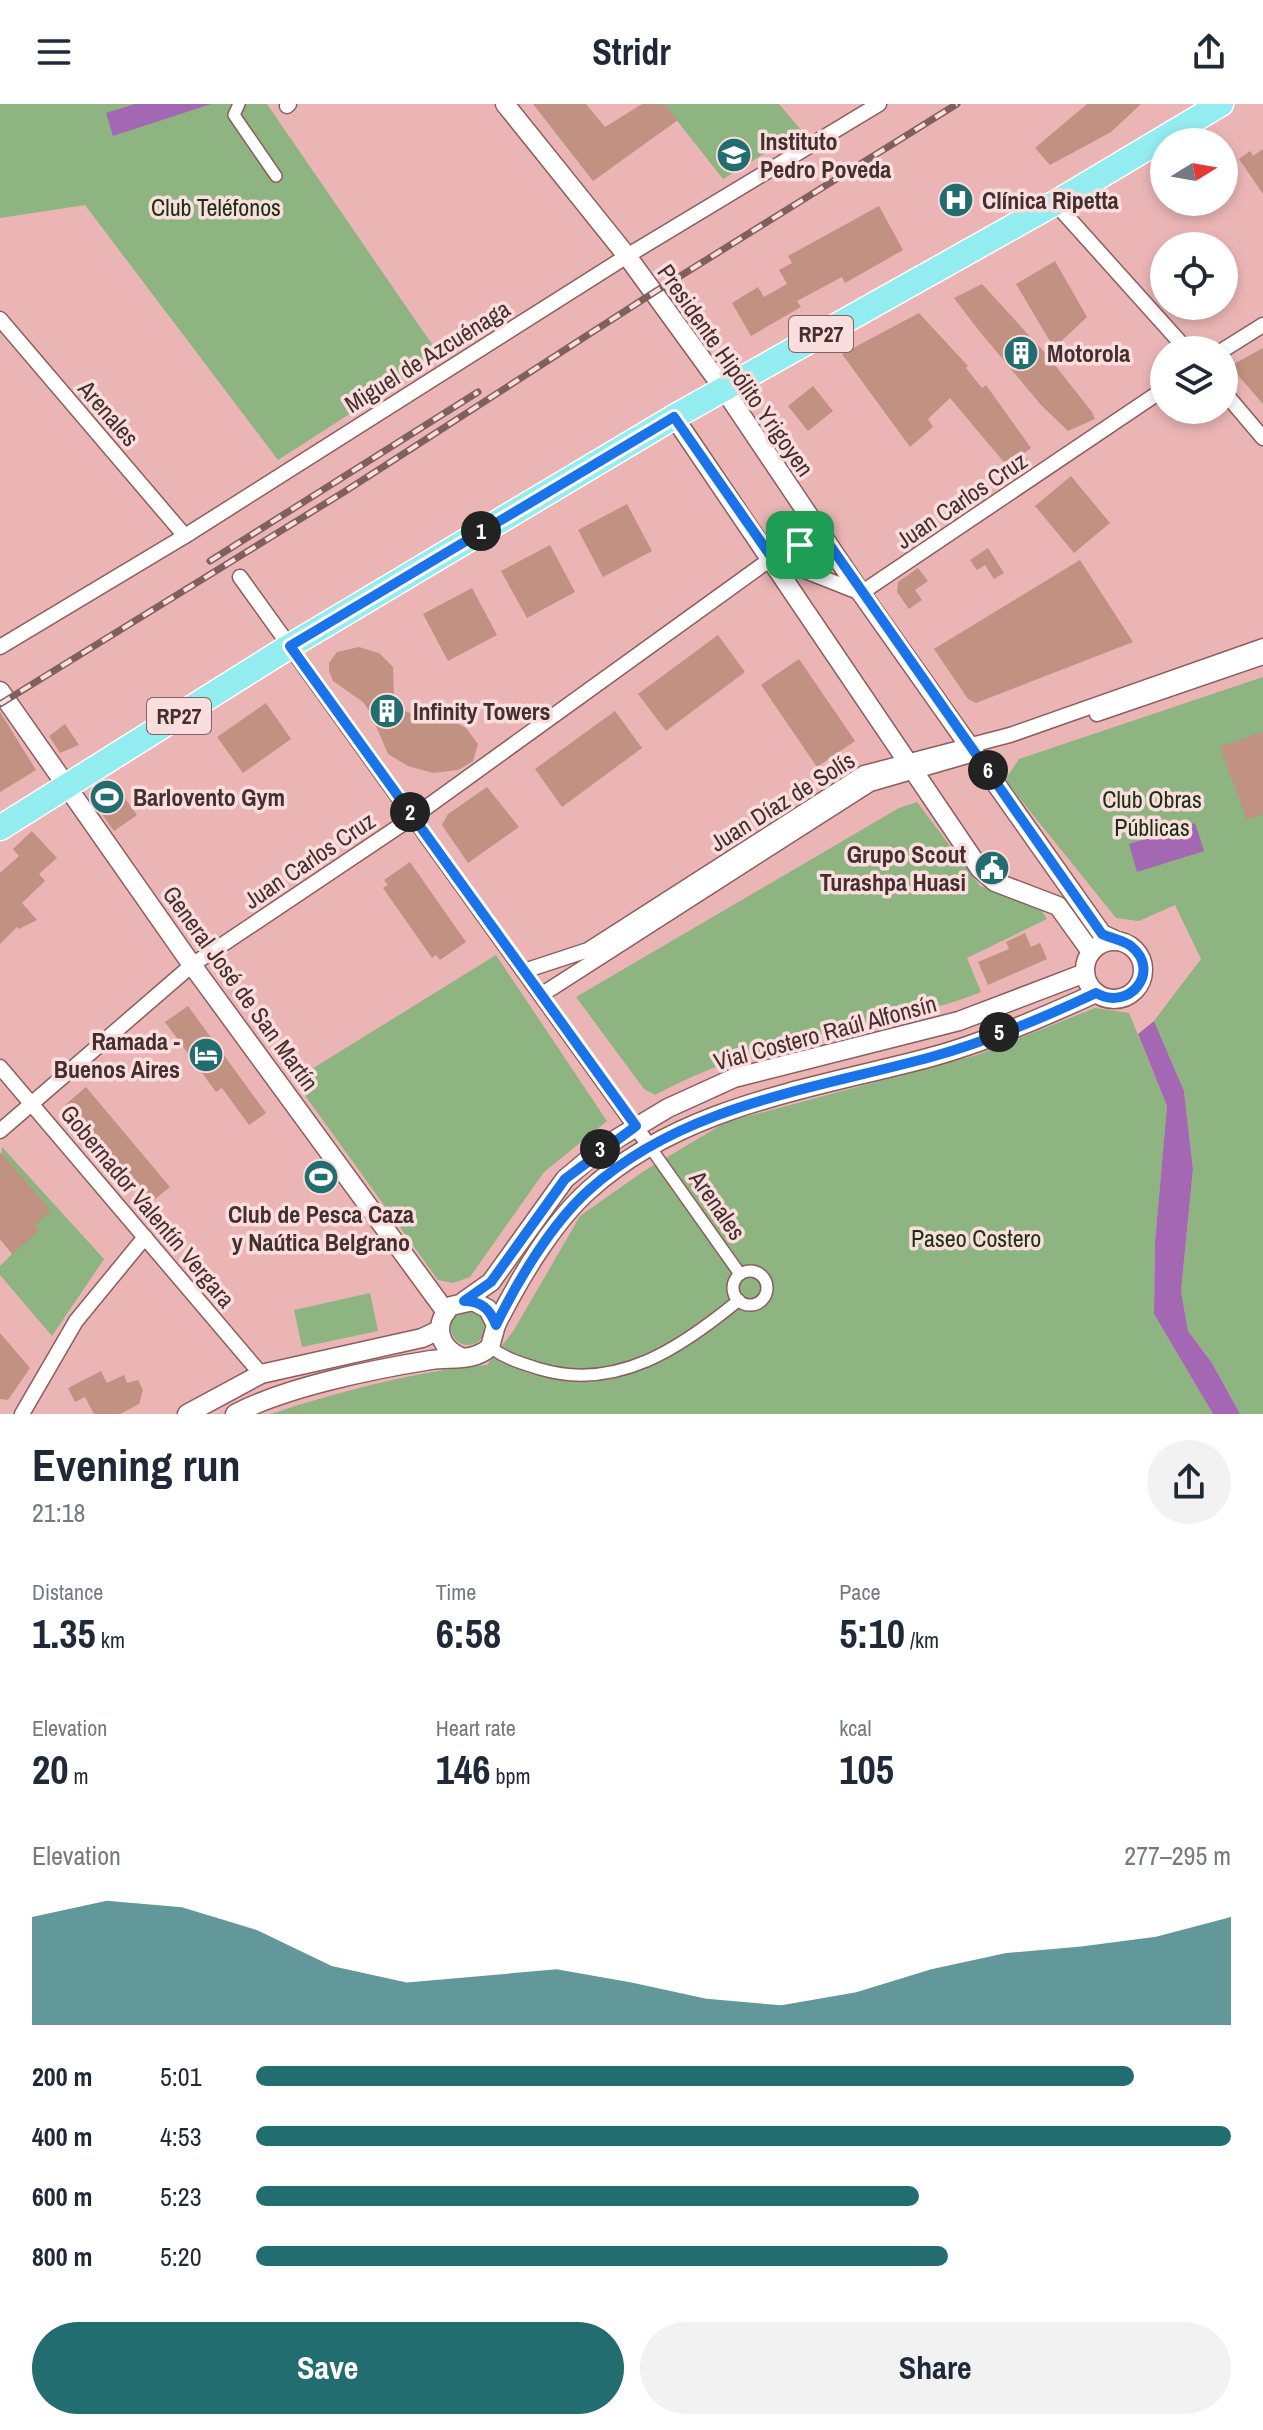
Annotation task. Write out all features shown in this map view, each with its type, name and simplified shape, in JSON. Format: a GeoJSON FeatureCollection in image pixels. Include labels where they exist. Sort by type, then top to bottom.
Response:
{"type":"FeatureCollection","features":[{"type":"Feature","properties":{"kind":"main road","name":"RP27"},"geometry":{"type":"LineString","coordinates":[[0,828],[290,646],[674,417],[1055,203],[1221,104]]}},
{"type":"Feature","properties":{"kind":"street"},"geometry":{"type":"LineString","coordinates":[[239,104],[234,115],[276,176]]}},
{"type":"Feature","properties":{"kind":"street","name":"Presidente Hipólito Yrigoyen"},"geometry":{"type":"LineString","coordinates":[[505,104],[627,256],[723,388],[861,593],[1102,934],[1115,940]]}},
{"type":"Feature","properties":{"kind":"street","name":"Miguel de Azcuénaga"},"geometry":{"type":"LineString","coordinates":[[0,647],[185,536],[627,256],[879,104]]}},
{"type":"Feature","properties":{"kind":"street"},"geometry":{"type":"LineString","coordinates":[[1055,203],[1174,336]]}},
{"type":"Feature","properties":{"kind":"street","name":"Arenales"},"geometry":{"type":"LineString","coordinates":[[0,319],[185,536]]}},
{"type":"Feature","properties":{"kind":"street"},"geometry":{"type":"LineString","coordinates":[[1238,341],[1263,325]]}},
{"type":"Feature","properties":{"kind":"street","name":"Juan Carlos Cruz"},"geometry":{"type":"LineString","coordinates":[[861,593],[1150,398]]}},
{"type":"Feature","properties":{"kind":"street"},"geometry":{"type":"LineString","coordinates":[[1238,409],[1263,438]]}},
{"type":"Feature","properties":{"kind":"street"},"geometry":{"type":"LineString","coordinates":[[674,417],[980,869],[995,882],[1058,906],[1091,952]]}},
{"type":"Feature","properties":{"kind":"street","name":"Juan Carlos Cruz"},"geometry":{"type":"LineString","coordinates":[[0,1131],[192,965],[413,817],[772,558],[792,554],[807,539],[815,524]]}},
{"type":"Feature","properties":{"kind":"street"},"geometry":{"type":"LineString","coordinates":[[772,558],[861,593]]}},
{"type":"Feature","properties":{"kind":"street","name":"Arenales"},"geometry":{"type":"LineString","coordinates":[[240,577],[740,1274]]}},
{"type":"Feature","properties":{"kind":"street","name":"Juan Díaz de Solís"},"geometry":{"type":"LineString","coordinates":[[973,749],[1263,646]]}},
{"type":"Feature","properties":{"kind":"street","name":"Juan Díaz de Solís"},"geometry":{"type":"LineString","coordinates":[[524,971],[588,950],[864,773],[910,766],[973,749],[1263,657]]}},
{"type":"Feature","properties":{"kind":"street","name":"General José de San Martín"},"geometry":{"type":"LineString","coordinates":[[0,691],[192,965],[446,1312]]}},
{"type":"Feature","properties":{"kind":"street","name":"Juan Díaz de Solís"},"geometry":{"type":"LineString","coordinates":[[541,995],[870,784],[910,766]]}},
{"type":"Feature","properties":{"kind":"street"},"geometry":{"type":"LineString","coordinates":[[1115,940],[1133,948],[1143,965],[1140,985],[1133,992],[1114,999],[1096,993],[1085,973],[1091,952],[1115,940]]}},
{"type":"Feature","properties":{"kind":"street","name":"Vial Costero Raúl Alfonsín"},"geometry":{"type":"LineString","coordinates":[[464,1301],[491,1282],[565,1179],[636,1126],[700,1091],[734,1078],[959,1021],[1085,973]]}},
{"type":"Feature","properties":{"kind":"street","name":"Vial Costero Raúl Alfonsín"},"geometry":{"type":"LineString","coordinates":[[496,1325],[519,1283],[570,1209],[600,1180],[650,1147],[721,1112],[968,1046],[1096,993]]}},
{"type":"Feature","properties":{"kind":"street","name":"Gobernador Valentín Vergara"},"geometry":{"type":"LineString","coordinates":[[0,1067],[261,1374]]}},
{"type":"Feature","properties":{"kind":"street"},"geometry":{"type":"LineString","coordinates":[[22,1414],[76,1321],[145,1237]]}},
{"type":"Feature","properties":{"kind":"street"},"geometry":{"type":"LineString","coordinates":[[746,1271],[758,1273],[767,1289],[757,1304],[750,1305],[739,1300],[733,1287],[740,1274],[746,1271]]}},
{"type":"Feature","properties":{"kind":"street"},"geometry":{"type":"LineString","coordinates":[[490,1347],[505,1359],[559,1375],[614,1374],[663,1353],[704,1329],[739,1300]]}},
{"type":"Feature","properties":{"kind":"street"},"geometry":{"type":"LineString","coordinates":[[235,1414],[271,1396],[431,1360],[477,1356],[490,1347],[496,1325],[488,1309],[481,1304],[464,1301],[446,1312],[439,1330],[445,1347],[461,1357]]}},
{"type":"Feature","properties":{"kind":"street"},"geometry":{"type":"LineString","coordinates":[[187,1414],[261,1374],[422,1338],[439,1330]]}},
{"type":"Feature","properties":{"kind":"green space","name":"Club Teléfonos"},"geometry":{"type":"Polygon","coordinates":[[[0,104],[267,104],[440,356],[278,460],[85,205],[0,218],[0,104]]]}},
{"type":"Feature","properties":{"kind":"green space"},"geometry":{"type":"Polygon","coordinates":[[[664,104],[779,104],[802,131],[723,179],[664,104]]]}},
{"type":"Feature","properties":{"kind":"green space","name":"Club Obras Públicas"},"geometry":{"type":"Polygon","coordinates":[[[1263,677],[1263,1414],[1240,1414],[1212,1363],[1188,1331],[1181,1291],[1193,1169],[1184,1091],[1154,1021],[1201,959],[1175,905],[1139,921],[1116,918],[1005,780],[1019,759],[1263,677]]]}},
{"type":"Feature","properties":{"kind":"green space"},"geometry":{"type":"Polygon","coordinates":[[[917,802],[980,886],[1039,907],[1047,919],[967,958],[981,992],[940,1006],[759,1052],[706,1071],[655,1095],[644,1089],[576,997],[899,808],[917,802]]]}},
{"type":"Feature","properties":{"kind":"green space"},"geometry":{"type":"Polygon","coordinates":[[[496,955],[607,1121],[544,1172],[470,1277],[453,1283],[438,1280],[294,1080],[496,955]]]}},
{"type":"Feature","properties":{"kind":"green space","name":"Paseo Costero"},"geometry":{"type":"Polygon","coordinates":[[[1095,1008],[1129,1013],[1167,1106],[1155,1242],[1154,1314],[1213,1414],[270,1414],[377,1384],[432,1372],[487,1365],[514,1330],[580,1216],[644,1171],[726,1122],[977,1055],[1095,1008]]]}},
{"type":"Feature","properties":{"kind":"green space"},"geometry":{"type":"Polygon","coordinates":[[[2,1147],[104,1259],[52,1336],[0,1275],[0,1266],[12,1254],[0,1239],[2,1147]]]}},
{"type":"Feature","properties":{"kind":"green space"},"geometry":{"type":"Polygon","coordinates":[[[370,1293],[378,1331],[302,1347],[294,1310],[370,1293]]]}},
{"type":"Feature","properties":{"kind":"green space"},"geometry":{"type":"Polygon","coordinates":[[[468,1311],[480,1316],[485,1328],[480,1340],[468,1345],[456,1340],[451,1328],[456,1316],[468,1311]]]}},
{"type":"Feature","properties":{"kind":"shaded area"},"geometry":{"type":"Polygon","coordinates":[[[135,104],[211,104],[113,136],[106,113],[135,104]]]}},
{"type":"Feature","properties":{"kind":"shaded area"},"geometry":{"type":"Polygon","coordinates":[[[1195,823],[1204,851],[1137,872],[1129,844],[1195,823]]]}},
{"type":"Feature","properties":{"kind":"shaded area"},"geometry":{"type":"Polygon","coordinates":[[[1154,1021],[1184,1091],[1193,1169],[1181,1291],[1188,1331],[1212,1363],[1240,1414],[1213,1414],[1154,1314],[1155,1242],[1167,1106],[1138,1034],[1154,1021]]]}},
{"type":"Feature","properties":{"kind":"building"},"geometry":{"type":"Polygon","coordinates":[[[533,104],[586,104],[605,127],[642,104],[664,104],[678,120],[593,181],[533,104]]]}},
{"type":"Feature","properties":{"kind":"building"},"geometry":{"type":"Polygon","coordinates":[[[1087,104],[1141,104],[1111,132],[1050,165],[1035,148],[1087,104]]]}},
{"type":"Feature","properties":{"kind":"building"},"geometry":{"type":"Polygon","coordinates":[[[1263,149],[1263,194],[1239,159],[1250,151],[1253,156],[1263,149]]]}},
{"type":"Feature","properties":{"kind":"building","name":"Clínica Ripetta"},"geometry":{"type":"Polygon","coordinates":[[[958,186],[969,204],[949,215],[941,202],[948,198],[945,193],[958,186]]]}},
{"type":"Feature","properties":{"kind":"building"},"geometry":{"type":"Polygon","coordinates":[[[879,206],[903,250],[845,283],[842,277],[797,301],[801,307],[751,336],[732,303],[758,287],[764,297],[787,284],[779,270],[792,263],[788,256],[879,206]]]}},
{"type":"Feature","properties":{"kind":"building"},"geometry":{"type":"Polygon","coordinates":[[[1055,261],[1087,317],[1054,348],[1016,284],[1055,261]]]}},
{"type":"Feature","properties":{"kind":"building","name":"Motorola"},"geometry":{"type":"Polygon","coordinates":[[[982,284],[1047,355],[1095,419],[1068,431],[1041,405],[954,298],[982,284]]]}},
{"type":"Feature","properties":{"kind":"building"},"geometry":{"type":"Polygon","coordinates":[[[919,313],[968,366],[966,368],[982,388],[986,385],[1031,448],[1023,454],[1029,462],[1015,468],[1008,467],[950,398],[928,419],[933,427],[910,447],[842,354],[919,313]]]}},
{"type":"Feature","properties":{"kind":"building"},"geometry":{"type":"Polygon","coordinates":[[[1263,348],[1263,404],[1238,375],[1238,362],[1263,348]]]}},
{"type":"Feature","properties":{"kind":"building"},"geometry":{"type":"Polygon","coordinates":[[[813,386],[833,411],[808,431],[788,406],[813,386]]]}},
{"type":"Feature","properties":{"kind":"building"},"geometry":{"type":"Polygon","coordinates":[[[1071,476],[1110,523],[1074,553],[1035,506],[1071,476]]]}},
{"type":"Feature","properties":{"kind":"building"},"geometry":{"type":"Polygon","coordinates":[[[627,504],[652,551],[603,577],[578,530],[627,504]]]}},
{"type":"Feature","properties":{"kind":"building"},"geometry":{"type":"Polygon","coordinates":[[[550,545],[575,592],[527,618],[501,571],[550,545]]]}},
{"type":"Feature","properties":{"kind":"building"},"geometry":{"type":"Polygon","coordinates":[[[988,548],[1004,573],[994,579],[985,565],[977,570],[970,560],[988,548]]]}},
{"type":"Feature","properties":{"kind":"building"},"geometry":{"type":"Polygon","coordinates":[[[1080,560],[1133,642],[976,703],[968,699],[934,649],[1080,560]]]}},
{"type":"Feature","properties":{"kind":"building"},"geometry":{"type":"Polygon","coordinates":[[[918,568],[928,581],[915,590],[922,600],[909,609],[897,592],[898,582],[918,568]]]}},
{"type":"Feature","properties":{"kind":"building"},"geometry":{"type":"Polygon","coordinates":[[[472,588],[497,635],[448,661],[423,614],[472,588]]]}},
{"type":"Feature","properties":{"kind":"building"},"geometry":{"type":"Polygon","coordinates":[[[718,635],[745,672],[666,731],[638,694],[718,635]]]}},
{"type":"Feature","properties":{"kind":"building","name":"Infinity Towers"},"geometry":{"type":"Polygon","coordinates":[[[359,647],[379,653],[393,667],[394,694],[403,710],[445,717],[466,728],[478,744],[473,761],[458,770],[433,773],[408,766],[388,754],[363,702],[333,681],[329,671],[329,663],[337,652],[359,647]]]}},
{"type":"Feature","properties":{"kind":"building"},"geometry":{"type":"Polygon","coordinates":[[[799,659],[855,741],[817,767],[761,685],[799,659]]]}},
{"type":"Feature","properties":{"kind":"building"},"geometry":{"type":"Polygon","coordinates":[[[266,703],[291,739],[243,773],[217,737],[266,703]]]}},
{"type":"Feature","properties":{"kind":"building"},"geometry":{"type":"Polygon","coordinates":[[[615,711],[642,748],[562,807],[535,769],[615,711]]]}},
{"type":"Feature","properties":{"kind":"building"},"geometry":{"type":"Polygon","coordinates":[[[0,712],[36,770],[0,792],[0,712]]]}},
{"type":"Feature","properties":{"kind":"building"},"geometry":{"type":"Polygon","coordinates":[[[65,724],[79,745],[60,753],[49,736],[65,724]]]}},
{"type":"Feature","properties":{"kind":"building"},"geometry":{"type":"Polygon","coordinates":[[[1263,732],[1263,814],[1247,820],[1220,747],[1263,732]]]}},
{"type":"Feature","properties":{"kind":"building"},"geometry":{"type":"Polygon","coordinates":[[[114,783],[137,815],[114,831],[95,804],[97,796],[114,783]]]}},
{"type":"Feature","properties":{"kind":"building"},"geometry":{"type":"Polygon","coordinates":[[[487,787],[519,827],[468,863],[442,825],[448,814],[487,787]]]}},
{"type":"Feature","properties":{"kind":"building"},"geometry":{"type":"Polygon","coordinates":[[[32,831],[57,858],[39,874],[45,881],[22,903],[37,920],[19,929],[17,927],[0,944],[0,873],[19,856],[13,849],[32,831]]]}},
{"type":"Feature","properties":{"kind":"building"},"geometry":{"type":"Polygon","coordinates":[[[410,862],[466,942],[440,960],[436,955],[432,958],[383,888],[388,885],[384,880],[410,862]]]}},
{"type":"Feature","properties":{"kind":"building"},"geometry":{"type":"Polygon","coordinates":[[[1025,933],[1031,947],[1040,943],[1047,959],[988,985],[978,962],[1009,949],[1006,942],[1025,933]]]}},
{"type":"Feature","properties":{"kind":"building","name":"Ramada - Buenos Aires"},"geometry":{"type":"Polygon","coordinates":[[[188,1006],[266,1113],[249,1125],[222,1088],[216,1092],[165,1022],[188,1006]]]}},
{"type":"Feature","properties":{"kind":"building"},"geometry":{"type":"Polygon","coordinates":[[[86,1087],[170,1187],[149,1204],[65,1105],[86,1087]]]}},
{"type":"Feature","properties":{"kind":"building"},"geometry":{"type":"Polygon","coordinates":[[[0,1152],[51,1211],[35,1225],[39,1231],[12,1254],[0,1239],[0,1152]]]}},
{"type":"Feature","properties":{"kind":"building"},"geometry":{"type":"Polygon","coordinates":[[[0,1333],[30,1368],[8,1400],[0,1399],[0,1333]]]}},
{"type":"Feature","properties":{"kind":"building"},"geometry":{"type":"Polygon","coordinates":[[[101,1371],[107,1383],[124,1375],[127,1383],[138,1380],[143,1390],[139,1404],[120,1414],[94,1414],[85,1397],[75,1402],[68,1388],[101,1371]]]}},
{"type":"Feature","properties":{"kind":"railway"},"geometry":{"type":"LineString","coordinates":[[0,704],[344,492],[653,293],[957,104]]}},
{"type":"Feature","properties":{"kind":"railway"},"geometry":{"type":"LineString","coordinates":[[210,561],[478,392]]}},
{"type":"Feature","properties":{"kind":"place","name":"Instituto Pedro Poveda"},"geometry":{"type":"Point","coordinates":[734,155]}},
{"type":"Feature","properties":{"kind":"place","name":"Clínica Ripetta"},"geometry":{"type":"Point","coordinates":[956,200]}},
{"type":"Feature","properties":{"kind":"place","name":"Motorola"},"geometry":{"type":"Point","coordinates":[1021,353]}},
{"type":"Feature","properties":{"kind":"place","name":"Infinity Towers"},"geometry":{"type":"Point","coordinates":[387,711]}},
{"type":"Feature","properties":{"kind":"place","name":"Barlovento Gym"},"geometry":{"type":"Point","coordinates":[107,797]}},
{"type":"Feature","properties":{"kind":"place","name":"Grupo Scout Turashpa Huasi"},"geometry":{"type":"Point","coordinates":[992,868]}},
{"type":"Feature","properties":{"kind":"place","name":"Ramada - Buenos Aires"},"geometry":{"type":"Point","coordinates":[206,1055]}},
{"type":"Feature","properties":{"kind":"place","name":"Club de Pesca Caza y Naútica Belgrano"},"geometry":{"type":"Point","coordinates":[321,1177]}},
{"type":"Feature","properties":{"kind":"route"},"geometry":{"type":"LineString","coordinates":[[674,417],[772,558],[792,554],[800,545],[815,524],[1102,934],[1125,942],[1139,955],[1143,965],[1140,985],[1124,997],[1114,999],[1096,993],[968,1046],[933,1057],[721,1112],[670,1136],[617,1168],[579,1199],[509,1298],[496,1325],[488,1309],[473,1301],[464,1301],[491,1282],[565,1179],[603,1147],[636,1126],[290,646],[674,417]]}}]}
